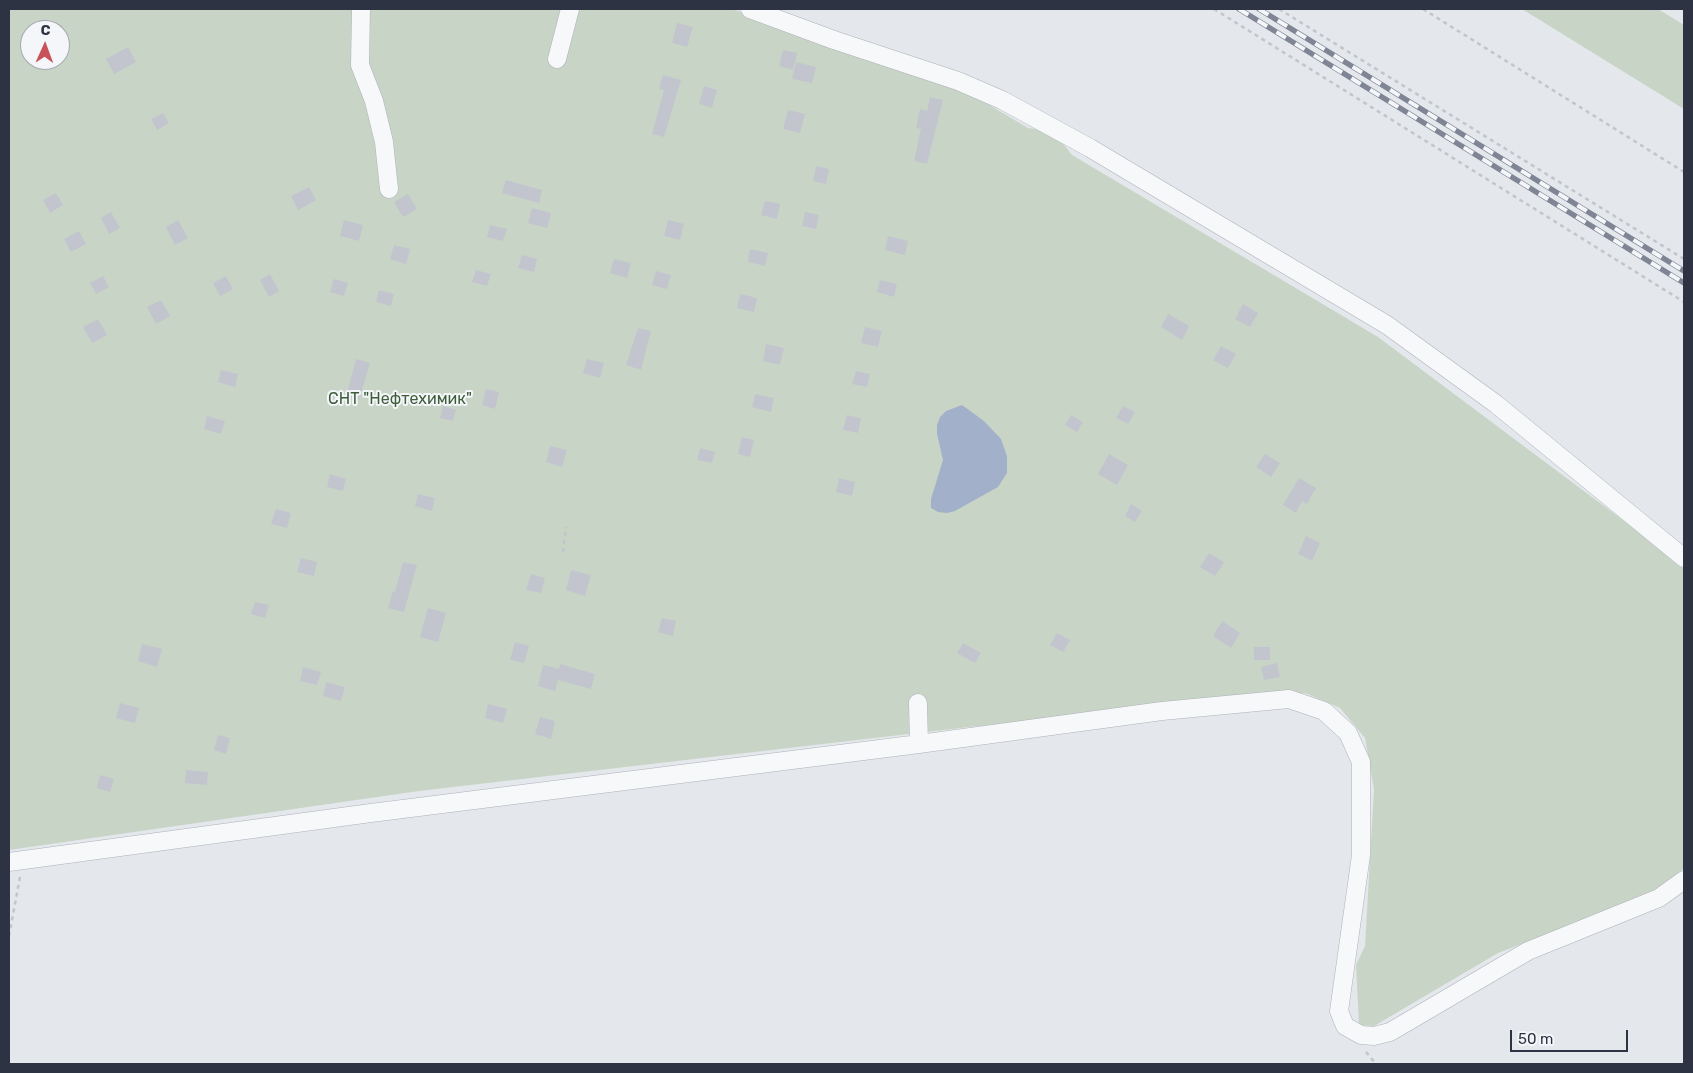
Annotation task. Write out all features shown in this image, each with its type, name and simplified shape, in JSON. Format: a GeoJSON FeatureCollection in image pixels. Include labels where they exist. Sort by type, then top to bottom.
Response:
{"type":"FeatureCollection","features":[{"type":"Feature","properties":{"kind":"street"},"geometry":{"type":"LineString","coordinates":[[360,9],[360,65],[374,102],[384,142],[389,189]]}},
{"type":"Feature","properties":{"kind":"street"},"geometry":{"type":"LineString","coordinates":[[557,60],[570,9]]}},
{"type":"Feature","properties":{"kind":"street"},"geometry":{"type":"LineString","coordinates":[[750,9],[834,40],[958,81],[1002,100],[1090,148],[1387,325],[1496,404],[1684,558]]}},
{"type":"Feature","properties":{"kind":"street"},"geometry":{"type":"LineString","coordinates":[[9,862],[371,812],[919,744],[1162,711],[1289,699],[1324,711],[1348,733],[1361,762],[1362,855],[1339,1011],[1345,1026],[1361,1035],[1374,1036],[1390,1032],[1528,951],[1659,898],[1684,880]]}},
{"type":"Feature","properties":{"kind":"street"},"geometry":{"type":"LineString","coordinates":[[918,703],[919,744]]}},
{"type":"Feature","properties":{"kind":"path"},"geometry":{"type":"LineString","coordinates":[[1214,9],[1684,302]]}},
{"type":"Feature","properties":{"kind":"path"},"geometry":{"type":"LineString","coordinates":[[1279,9],[1684,259]]}},
{"type":"Feature","properties":{"kind":"path"},"geometry":{"type":"LineString","coordinates":[[1423,9],[1684,172]]}},
{"type":"Feature","properties":{"kind":"path"},"geometry":{"type":"LineString","coordinates":[[563,552],[566,527]]}},
{"type":"Feature","properties":{"kind":"path"},"geometry":{"type":"LineString","coordinates":[[9,936],[18,882],[27,860]]}},
{"type":"Feature","properties":{"kind":"green space","name":"СНТ \"Нефтехимик\""},"geometry":{"type":"Polygon","coordinates":[[[9,9],[732,9],[949,81],[1028,128],[1053,131],[1072,155],[1378,337],[1684,566],[1684,868],[1656,893],[1498,953],[1374,1026],[1359,1025],[1356,965],[1365,946],[1374,789],[1365,738],[1340,708],[1305,693],[969,727],[419,791],[9,850],[9,9]]]}},
{"type":"Feature","properties":{"kind":"green space"},"geometry":{"type":"Polygon","coordinates":[[[1522,9],[1658,9],[1684,25],[1684,109],[1522,9]]]}},
{"type":"Feature","properties":{"kind":"water"},"geometry":{"type":"Polygon","coordinates":[[[962,405],[984,421],[1001,439],[1007,456],[1007,473],[998,487],[955,511],[947,513],[938,512],[931,508],[931,499],[943,460],[937,434],[937,425],[940,417],[946,411],[962,405]]]}},
{"type":"Feature","properties":{"kind":"building"},"geometry":{"type":"Polygon","coordinates":[[[677,23],[693,27],[687,47],[672,43],[677,23]]]}},
{"type":"Feature","properties":{"kind":"building"},"geometry":{"type":"Polygon","coordinates":[[[128,47],[136,62],[114,74],[106,59],[128,47]]]}},
{"type":"Feature","properties":{"kind":"building"},"geometry":{"type":"Polygon","coordinates":[[[783,50],[797,53],[793,70],[779,66],[783,50]]]}},
{"type":"Feature","properties":{"kind":"building"},"geometry":{"type":"Polygon","coordinates":[[[796,62],[816,67],[812,83],[792,79],[796,62]]]}},
{"type":"Feature","properties":{"kind":"building"},"geometry":{"type":"Polygon","coordinates":[[[663,75],[681,80],[664,137],[652,134],[664,90],[659,89],[663,75]]]}},
{"type":"Feature","properties":{"kind":"building"},"geometry":{"type":"Polygon","coordinates":[[[704,86],[717,90],[712,108],[699,104],[704,86]]]}},
{"type":"Feature","properties":{"kind":"building"},"geometry":{"type":"Polygon","coordinates":[[[930,97],[943,100],[927,164],[914,161],[921,129],[916,128],[920,109],[927,111],[930,97]]]}},
{"type":"Feature","properties":{"kind":"building"},"geometry":{"type":"Polygon","coordinates":[[[788,110],[805,114],[800,133],[783,129],[788,110]]]}},
{"type":"Feature","properties":{"kind":"building"},"geometry":{"type":"Polygon","coordinates":[[[163,113],[169,123],[157,130],[151,119],[163,113]]]}},
{"type":"Feature","properties":{"kind":"building"},"geometry":{"type":"Polygon","coordinates":[[[816,166],[829,169],[826,184],[813,181],[816,166]]]}},
{"type":"Feature","properties":{"kind":"building"},"geometry":{"type":"Polygon","coordinates":[[[506,180],[542,190],[539,203],[502,193],[506,180]]]}},
{"type":"Feature","properties":{"kind":"building"},"geometry":{"type":"Polygon","coordinates":[[[309,187],[316,200],[298,210],[291,196],[309,187]]]}},
{"type":"Feature","properties":{"kind":"building"},"geometry":{"type":"Polygon","coordinates":[[[56,193],[63,205],[50,213],[43,200],[56,193]]]}},
{"type":"Feature","properties":{"kind":"building"},"geometry":{"type":"Polygon","coordinates":[[[408,194],[417,209],[403,217],[394,202],[408,194]]]}},
{"type":"Feature","properties":{"kind":"building"},"geometry":{"type":"Polygon","coordinates":[[[765,201],[780,204],[777,219],[761,215],[765,201]]]}},
{"type":"Feature","properties":{"kind":"building"},"geometry":{"type":"Polygon","coordinates":[[[532,208],[551,213],[547,228],[528,223],[532,208]]]}},
{"type":"Feature","properties":{"kind":"building"},"geometry":{"type":"Polygon","coordinates":[[[111,212],[120,228],[109,234],[101,218],[111,212]]]}},
{"type":"Feature","properties":{"kind":"building"},"geometry":{"type":"Polygon","coordinates":[[[805,212],[819,215],[816,229],[802,226],[805,212]]]}},
{"type":"Feature","properties":{"kind":"building"},"geometry":{"type":"Polygon","coordinates":[[[178,220],[188,238],[175,245],[166,227],[178,220]]]}},
{"type":"Feature","properties":{"kind":"building"},"geometry":{"type":"Polygon","coordinates":[[[344,220],[363,225],[359,241],[340,236],[344,220]]]}},
{"type":"Feature","properties":{"kind":"building"},"geometry":{"type":"Polygon","coordinates":[[[668,220],[684,224],[680,240],[664,236],[668,220]]]}},
{"type":"Feature","properties":{"kind":"building"},"geometry":{"type":"Polygon","coordinates":[[[490,225],[507,229],[503,241],[487,237],[490,225]]]}},
{"type":"Feature","properties":{"kind":"building"},"geometry":{"type":"Polygon","coordinates":[[[79,231],[86,244],[71,252],[64,239],[79,231]]]}},
{"type":"Feature","properties":{"kind":"building"},"geometry":{"type":"Polygon","coordinates":[[[888,236],[908,241],[905,255],[885,250],[888,236]]]}},
{"type":"Feature","properties":{"kind":"building"},"geometry":{"type":"Polygon","coordinates":[[[394,245],[410,249],[406,264],[390,259],[394,245]]]}},
{"type":"Feature","properties":{"kind":"building"},"geometry":{"type":"Polygon","coordinates":[[[750,249],[768,253],[765,266],[748,262],[750,249]]]}},
{"type":"Feature","properties":{"kind":"building"},"geometry":{"type":"Polygon","coordinates":[[[522,255],[537,259],[534,272],[518,268],[522,255]]]}},
{"type":"Feature","properties":{"kind":"building"},"geometry":{"type":"Polygon","coordinates":[[[614,259],[631,263],[627,278],[610,273],[614,259]]]}},
{"type":"Feature","properties":{"kind":"building"},"geometry":{"type":"Polygon","coordinates":[[[476,270],[491,274],[487,286],[472,282],[476,270]]]}},
{"type":"Feature","properties":{"kind":"building"},"geometry":{"type":"Polygon","coordinates":[[[656,271],[671,275],[667,289],[652,285],[656,271]]]}},
{"type":"Feature","properties":{"kind":"building"},"geometry":{"type":"Polygon","coordinates":[[[270,274],[279,291],[269,297],[260,280],[270,274]]]}},
{"type":"Feature","properties":{"kind":"building"},"geometry":{"type":"Polygon","coordinates":[[[103,276],[109,287],[96,294],[90,283],[103,276]]]}},
{"type":"Feature","properties":{"kind":"building"},"geometry":{"type":"Polygon","coordinates":[[[226,276],[233,289],[220,296],[213,283],[226,276]]]}},
{"type":"Feature","properties":{"kind":"building"},"geometry":{"type":"Polygon","coordinates":[[[334,279],[348,283],[344,296],[330,292],[334,279]]]}},
{"type":"Feature","properties":{"kind":"building"},"geometry":{"type":"Polygon","coordinates":[[[880,280],[897,284],[894,297],[877,292],[880,280]]]}},
{"type":"Feature","properties":{"kind":"building"},"geometry":{"type":"Polygon","coordinates":[[[379,290],[394,294],[391,306],[376,302],[379,290]]]}},
{"type":"Feature","properties":{"kind":"building"},"geometry":{"type":"Polygon","coordinates":[[[740,294],[757,298],[754,312],[737,308],[740,294]]]}},
{"type":"Feature","properties":{"kind":"building"},"geometry":{"type":"Polygon","coordinates":[[[161,300],[170,316],[156,324],[147,307],[161,300]]]}},
{"type":"Feature","properties":{"kind":"building"},"geometry":{"type":"Polygon","coordinates":[[[1243,304],[1258,313],[1250,327],[1235,319],[1243,304]]]}},
{"type":"Feature","properties":{"kind":"building"},"geometry":{"type":"Polygon","coordinates":[[[1168,314],[1189,326],[1182,340],[1161,327],[1168,314]]]}},
{"type":"Feature","properties":{"kind":"building"},"geometry":{"type":"Polygon","coordinates":[[[98,319],[107,335],[92,343],[83,327],[98,319]]]}},
{"type":"Feature","properties":{"kind":"building"},"geometry":{"type":"Polygon","coordinates":[[[865,327],[882,331],[878,347],[861,343],[865,327]]]}},
{"type":"Feature","properties":{"kind":"building"},"geometry":{"type":"Polygon","coordinates":[[[638,328],[651,331],[641,370],[626,365],[638,328]]]}},
{"type":"Feature","properties":{"kind":"building"},"geometry":{"type":"Polygon","coordinates":[[[766,344],[784,348],[780,365],[763,361],[766,344]]]}},
{"type":"Feature","properties":{"kind":"building"},"geometry":{"type":"Polygon","coordinates":[[[1221,346],[1236,354],[1228,368],[1213,360],[1221,346]]]}},
{"type":"Feature","properties":{"kind":"building"},"geometry":{"type":"Polygon","coordinates":[[[356,359],[370,363],[359,400],[346,396],[356,359]]]}},
{"type":"Feature","properties":{"kind":"building"},"geometry":{"type":"Polygon","coordinates":[[[587,359],[604,363],[600,378],[583,373],[587,359]]]}},
{"type":"Feature","properties":{"kind":"building"},"geometry":{"type":"Polygon","coordinates":[[[221,370],[238,374],[235,387],[218,382],[221,370]]]}},
{"type":"Feature","properties":{"kind":"building"},"geometry":{"type":"Polygon","coordinates":[[[856,371],[870,374],[867,387],[852,384],[856,371]]]}},
{"type":"Feature","properties":{"kind":"building"},"geometry":{"type":"Polygon","coordinates":[[[486,389],[499,392],[495,409],[482,405],[486,389]]]}},
{"type":"Feature","properties":{"kind":"building"},"geometry":{"type":"Polygon","coordinates":[[[755,394],[774,398],[771,412],[752,407],[755,394]]]}},
{"type":"Feature","properties":{"kind":"building"},"geometry":{"type":"Polygon","coordinates":[[[443,406],[456,410],[453,421],[440,418],[443,406]]]}},
{"type":"Feature","properties":{"kind":"building"},"geometry":{"type":"Polygon","coordinates":[[[1123,406],[1135,412],[1128,424],[1116,418],[1123,406]]]}},
{"type":"Feature","properties":{"kind":"building"},"geometry":{"type":"Polygon","coordinates":[[[847,415],[861,418],[858,433],[843,430],[847,415]]]}},
{"type":"Feature","properties":{"kind":"building"},"geometry":{"type":"Polygon","coordinates":[[[1071,415],[1083,422],[1077,432],[1065,425],[1071,415]]]}},
{"type":"Feature","properties":{"kind":"building"},"geometry":{"type":"Polygon","coordinates":[[[207,416],[225,421],[221,434],[204,429],[207,416]]]}},
{"type":"Feature","properties":{"kind":"building"},"geometry":{"type":"Polygon","coordinates":[[[742,437],[754,440],[750,457],[738,454],[742,437]]]}},
{"type":"Feature","properties":{"kind":"building"},"geometry":{"type":"Polygon","coordinates":[[[550,446],[567,450],[562,467],[546,462],[550,446]]]}},
{"type":"Feature","properties":{"kind":"building"},"geometry":{"type":"Polygon","coordinates":[[[700,448],[715,452],[712,463],[697,460],[700,448]]]}},
{"type":"Feature","properties":{"kind":"building"},"geometry":{"type":"Polygon","coordinates":[[[1109,454],[1128,465],[1117,485],[1098,474],[1109,454]]]}},
{"type":"Feature","properties":{"kind":"building"},"geometry":{"type":"Polygon","coordinates":[[[1265,454],[1280,463],[1271,477],[1256,467],[1265,454]]]}},
{"type":"Feature","properties":{"kind":"building"},"geometry":{"type":"Polygon","coordinates":[[[330,474],[346,479],[343,491],[327,487],[330,474]]]}},
{"type":"Feature","properties":{"kind":"building"},"geometry":{"type":"Polygon","coordinates":[[[839,478],[855,482],[852,496],[836,492],[839,478]]]}},
{"type":"Feature","properties":{"kind":"building"},"geometry":{"type":"Polygon","coordinates":[[[1299,478],[1316,488],[1307,504],[1302,501],[1296,513],[1283,505],[1299,478]]]}},
{"type":"Feature","properties":{"kind":"building"},"geometry":{"type":"Polygon","coordinates":[[[418,494],[435,498],[432,511],[415,506],[418,494]]]}},
{"type":"Feature","properties":{"kind":"building"},"geometry":{"type":"Polygon","coordinates":[[[1131,504],[1142,511],[1135,522],[1125,516],[1131,504]]]}},
{"type":"Feature","properties":{"kind":"building"},"geometry":{"type":"Polygon","coordinates":[[[276,509],[291,513],[287,528],[271,524],[276,509]]]}},
{"type":"Feature","properties":{"kind":"building"},"geometry":{"type":"Polygon","coordinates":[[[1306,536],[1320,543],[1312,561],[1298,554],[1306,536]]]}},
{"type":"Feature","properties":{"kind":"building"},"geometry":{"type":"Polygon","coordinates":[[[1209,553],[1224,562],[1215,576],[1200,567],[1209,553]]]}},
{"type":"Feature","properties":{"kind":"building"},"geometry":{"type":"Polygon","coordinates":[[[301,558],[317,562],[314,576],[297,572],[301,558]]]}},
{"type":"Feature","properties":{"kind":"building"},"geometry":{"type":"Polygon","coordinates":[[[403,562],[417,565],[404,612],[388,608],[393,591],[395,592],[403,562]]]}},
{"type":"Feature","properties":{"kind":"building"},"geometry":{"type":"Polygon","coordinates":[[[571,570],[591,575],[585,596],[566,590],[571,570]]]}},
{"type":"Feature","properties":{"kind":"building"},"geometry":{"type":"Polygon","coordinates":[[[531,574],[545,578],[541,593],[526,590],[531,574]]]}},
{"type":"Feature","properties":{"kind":"building"},"geometry":{"type":"Polygon","coordinates":[[[255,602],[269,605],[265,618],[251,614],[255,602]]]}},
{"type":"Feature","properties":{"kind":"building"},"geometry":{"type":"Polygon","coordinates":[[[428,608],[446,613],[438,642],[420,637],[428,608]]]}},
{"type":"Feature","properties":{"kind":"building"},"geometry":{"type":"Polygon","coordinates":[[[662,618],[676,621],[673,636],[658,632],[662,618]]]}},
{"type":"Feature","properties":{"kind":"building"},"geometry":{"type":"Polygon","coordinates":[[[1222,621],[1240,633],[1231,648],[1213,636],[1222,621]]]}},
{"type":"Feature","properties":{"kind":"building"},"geometry":{"type":"Polygon","coordinates":[[[1057,633],[1070,640],[1063,652],[1050,645],[1057,633]]]}},
{"type":"Feature","properties":{"kind":"building"},"geometry":{"type":"Polygon","coordinates":[[[515,642],[529,646],[524,663],[510,660],[515,642]]]}},
{"type":"Feature","properties":{"kind":"building"},"geometry":{"type":"Polygon","coordinates":[[[963,643],[981,653],[975,663],[957,653],[963,643]]]}},
{"type":"Feature","properties":{"kind":"building"},"geometry":{"type":"Polygon","coordinates":[[[142,644],[162,649],[157,667],[138,661],[142,644]]]}},
{"type":"Feature","properties":{"kind":"building"},"geometry":{"type":"Polygon","coordinates":[[[1254,647],[1270,647],[1270,660],[1254,660],[1254,647]]]}},
{"type":"Feature","properties":{"kind":"building"},"geometry":{"type":"Polygon","coordinates":[[[1277,663],[1280,677],[1264,680],[1261,667],[1277,663]]]}},
{"type":"Feature","properties":{"kind":"building"},"geometry":{"type":"Polygon","coordinates":[[[560,664],[595,674],[591,689],[558,680],[555,691],[538,686],[543,665],[559,669],[560,664]]]}},
{"type":"Feature","properties":{"kind":"building"},"geometry":{"type":"Polygon","coordinates":[[[303,667],[321,672],[317,685],[300,681],[303,667]]]}},
{"type":"Feature","properties":{"kind":"building"},"geometry":{"type":"Polygon","coordinates":[[[326,682],[345,687],[341,701],[323,696],[326,682]]]}},
{"type":"Feature","properties":{"kind":"building"},"geometry":{"type":"Polygon","coordinates":[[[120,703],[139,708],[135,723],[116,718],[120,703]]]}},
{"type":"Feature","properties":{"kind":"building"},"geometry":{"type":"Polygon","coordinates":[[[488,704],[507,709],[503,723],[485,718],[488,704]]]}},
{"type":"Feature","properties":{"kind":"building"},"geometry":{"type":"Polygon","coordinates":[[[540,717],[555,721],[551,739],[535,734],[540,717]]]}},
{"type":"Feature","properties":{"kind":"building"},"geometry":{"type":"Polygon","coordinates":[[[218,735],[230,738],[226,754],[214,750],[218,735]]]}},
{"type":"Feature","properties":{"kind":"building"},"geometry":{"type":"Polygon","coordinates":[[[186,770],[208,772],[207,785],[185,783],[186,770]]]}},
{"type":"Feature","properties":{"kind":"building"},"geometry":{"type":"Polygon","coordinates":[[[100,775],[114,779],[110,792],[97,788],[100,775]]]}},
{"type":"Feature","properties":{"kind":"railway"},"geometry":{"type":"LineString","coordinates":[[1239,9],[1684,283]]}},
{"type":"Feature","properties":{"kind":"railway"},"geometry":{"type":"LineString","coordinates":[[1259,9],[1684,271]]}}]}
